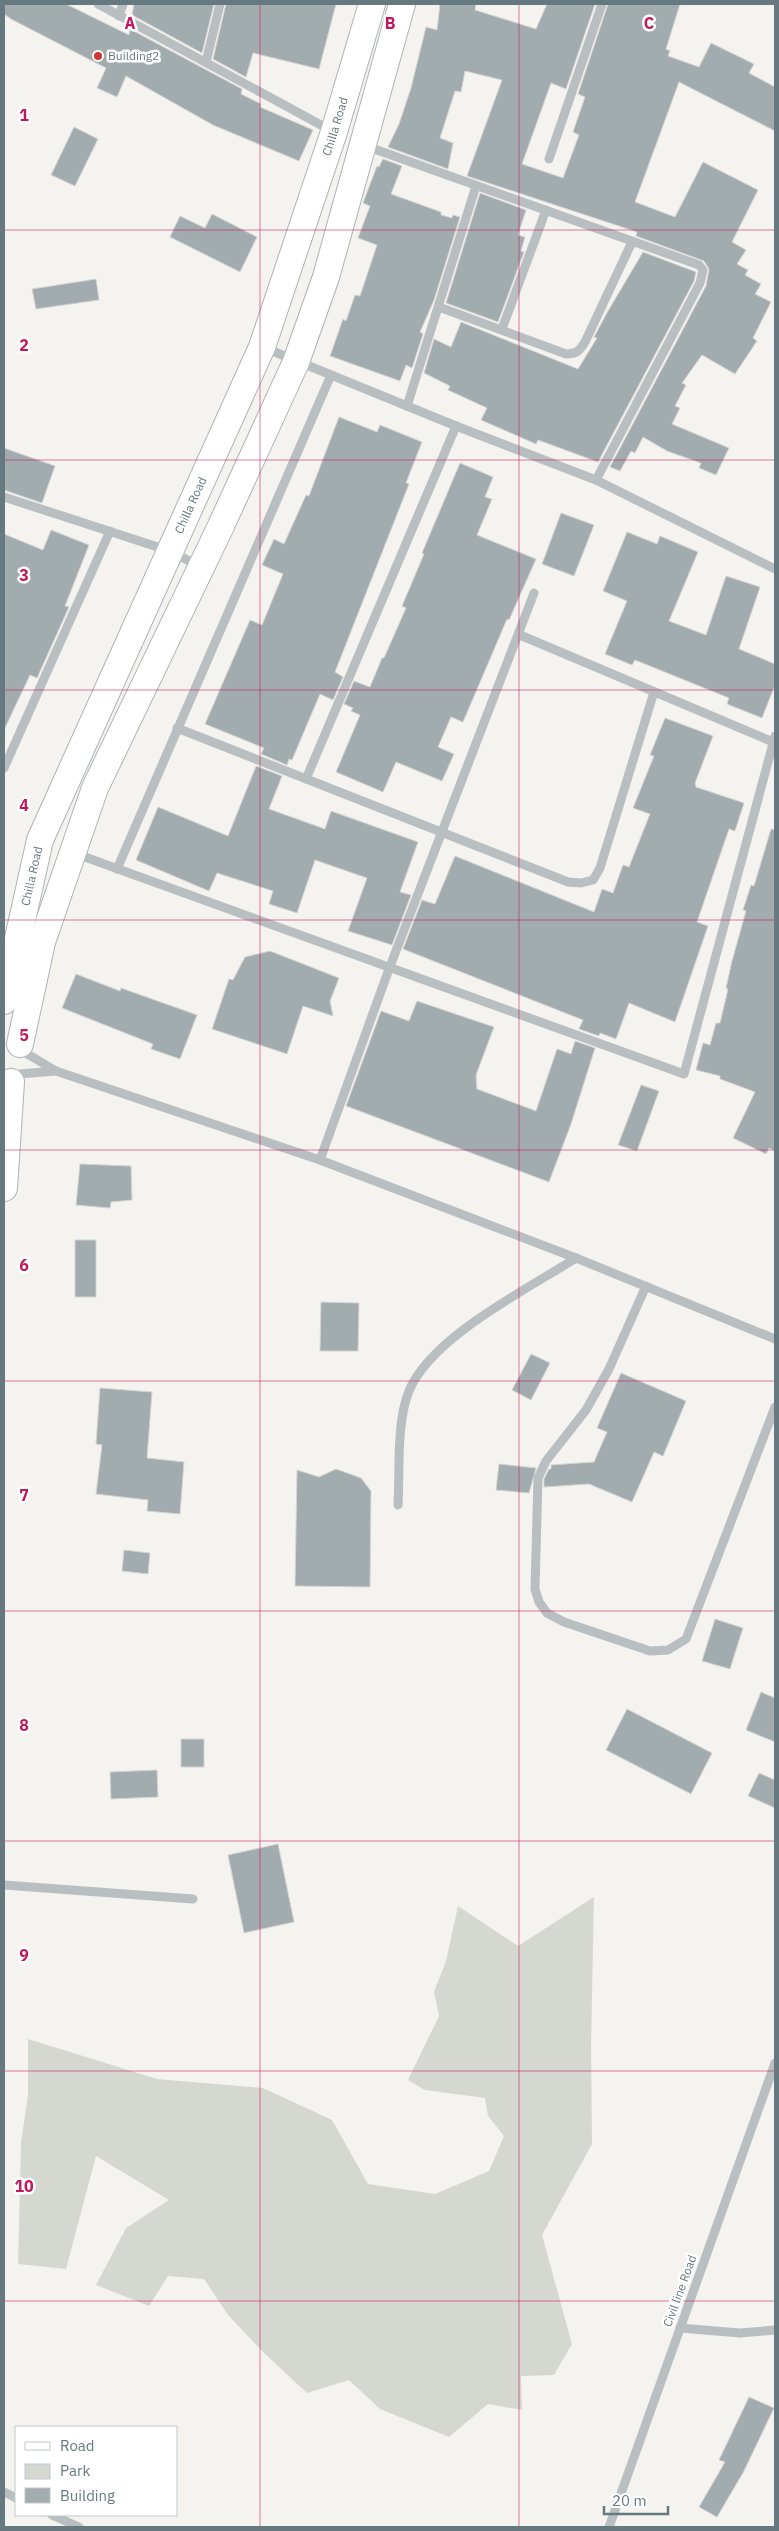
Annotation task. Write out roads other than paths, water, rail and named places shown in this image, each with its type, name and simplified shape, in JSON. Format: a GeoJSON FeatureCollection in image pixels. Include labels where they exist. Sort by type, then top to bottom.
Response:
{"type":"FeatureCollection","features":[{"type":"Feature","properties":{"kind":"main road","name":"Chilla Road"},"geometry":{"type":"LineString","coordinates":[[4,1001],[40,840],[262,347],[334,132],[372,4]]}},
{"type":"Feature","properties":{"kind":"main road"},"geometry":{"type":"LineString","coordinates":[[4,1188],[13,1062],[42,942],[95,788],[201,568],[296,362],[326,277],[402,4]]}},
{"type":"Feature","properties":{"kind":"street"},"geometry":{"type":"LineString","coordinates":[[98,4],[334,132]]}},
{"type":"Feature","properties":{"kind":"street"},"geometry":{"type":"LineString","coordinates":[[120,16],[123,4]]}},
{"type":"Feature","properties":{"kind":"street"},"geometry":{"type":"LineString","coordinates":[[206,62],[220,4]]}},
{"type":"Feature","properties":{"kind":"street"},"geometry":{"type":"LineString","coordinates":[[549,159],[602,4]]}},
{"type":"Feature","properties":{"kind":"street"},"geometry":{"type":"LineString","coordinates":[[363,146],[699,265],[703,270],[703,277],[596,480]]}},
{"type":"Feature","properties":{"kind":"street"},"geometry":{"type":"LineString","coordinates":[[407,406],[476,186]]}},
{"type":"Feature","properties":{"kind":"street"},"geometry":{"type":"LineString","coordinates":[[502,329],[546,210]]}},
{"type":"Feature","properties":{"kind":"street"},"geometry":{"type":"LineString","coordinates":[[439,307],[566,354],[580,350],[632,242]]}},
{"type":"Feature","properties":{"kind":"street"},"geometry":{"type":"LineString","coordinates":[[262,347],[456,426],[596,480],[775,569]]}},
{"type":"Feature","properties":{"kind":"street"},"geometry":{"type":"LineString","coordinates":[[117,869],[331,375]]}},
{"type":"Feature","properties":{"kind":"street"},"geometry":{"type":"LineString","coordinates":[[306,779],[456,426]]}},
{"type":"Feature","properties":{"kind":"street"},"geometry":{"type":"LineString","coordinates":[[4,497],[170,551],[201,568]]}},
{"type":"Feature","properties":{"kind":"street"},"geometry":{"type":"LineString","coordinates":[[4,768],[110,531]]}},
{"type":"Feature","properties":{"kind":"street"},"geometry":{"type":"LineString","coordinates":[[320,1160],[389,969],[520,635],[534,593]]}},
{"type":"Feature","properties":{"kind":"street"},"geometry":{"type":"LineString","coordinates":[[73,852],[389,969],[684,1074],[774,739],[654,692],[520,635]]}},
{"type":"Feature","properties":{"kind":"street"},"geometry":{"type":"LineString","coordinates":[[177,728],[568,882],[581,883],[593,880],[600,868],[654,692]]}},
{"type":"Feature","properties":{"kind":"street"},"geometry":{"type":"LineString","coordinates":[[13,1062],[56,1071],[320,1160],[576,1258],[775,1339]]}},
{"type":"Feature","properties":{"kind":"street"},"geometry":{"type":"LineString","coordinates":[[13,1062],[56,1071]]}},
{"type":"Feature","properties":{"kind":"street"},"geometry":{"type":"LineString","coordinates":[[398,1505],[402,1417],[408,1393],[418,1373],[432,1355],[464,1329],[576,1258]]}},
{"type":"Feature","properties":{"kind":"street"},"geometry":{"type":"LineString","coordinates":[[646,1286],[610,1369],[586,1410],[546,1461],[538,1478],[535,1588],[539,1602],[547,1613],[564,1622],[650,1651],[668,1650],[686,1639],[775,1407]]}},
{"type":"Feature","properties":{"kind":"street"},"geometry":{"type":"LineString","coordinates":[[4,1886],[193,1899]]}},
{"type":"Feature","properties":{"kind":"street","name":"Civil line Road"},"geometry":{"type":"LineString","coordinates":[[609,2527],[775,2063]]}},
{"type":"Feature","properties":{"kind":"street"},"geometry":{"type":"LineString","coordinates":[[680,2328],[740,2333],[775,2330]]}},
{"type":"Feature","properties":{"kind":"street"},"geometry":{"type":"LineString","coordinates":[[54,2516],[79,2527]]}},
{"type":"Feature","properties":{"kind":"place","name":"Building2"},"geometry":{"type":"Point","coordinates":[98,56]}}]}
